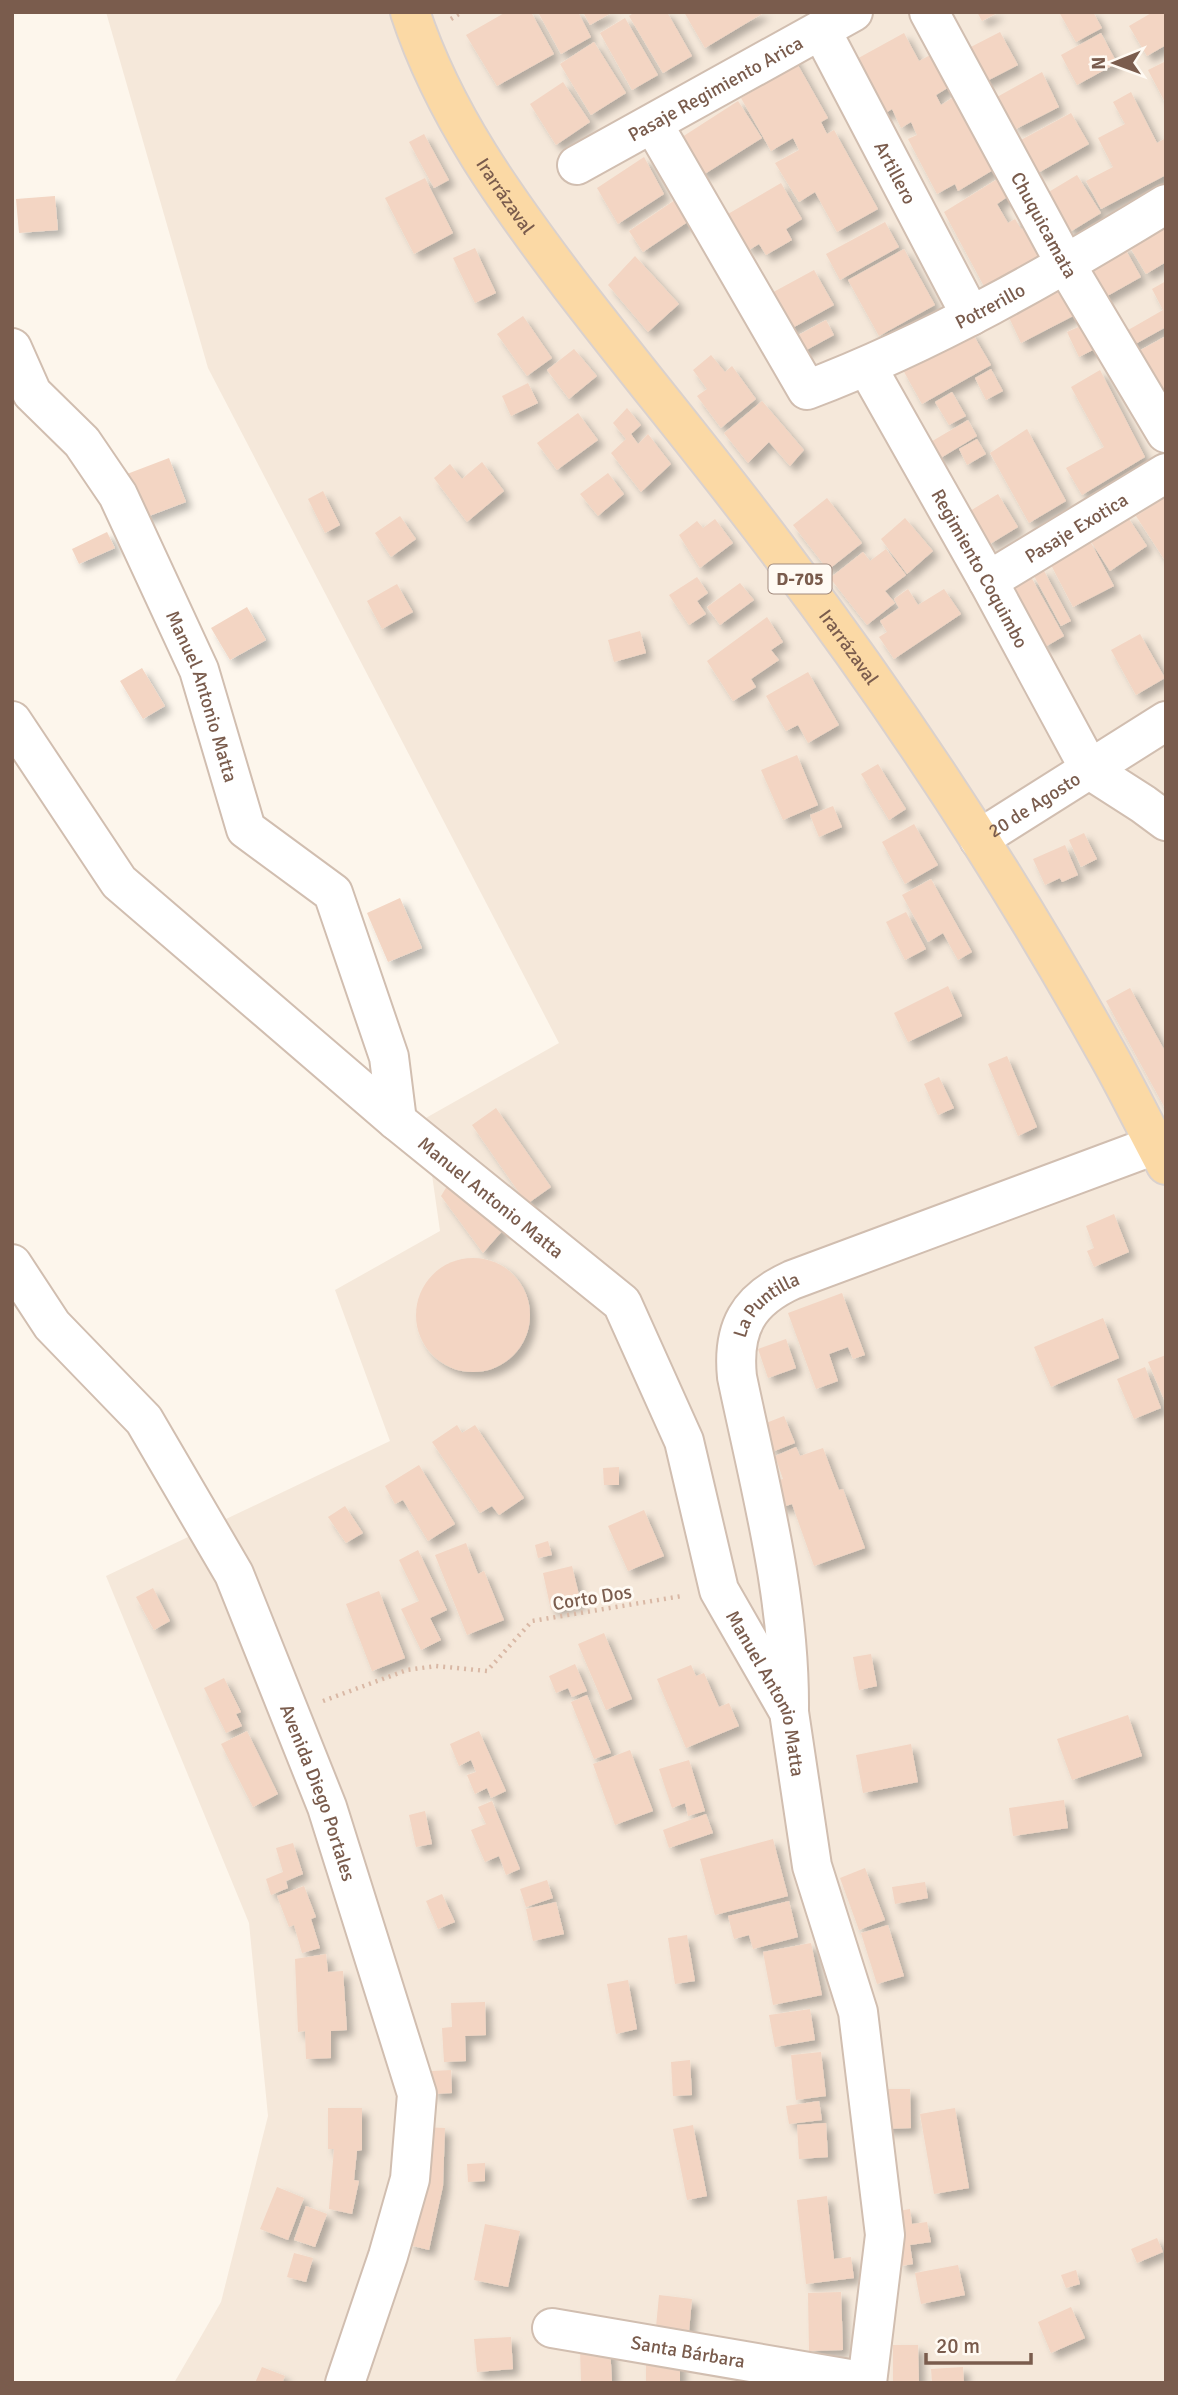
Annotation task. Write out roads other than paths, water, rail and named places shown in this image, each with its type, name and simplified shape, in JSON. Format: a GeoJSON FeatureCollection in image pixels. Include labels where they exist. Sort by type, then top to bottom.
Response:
{"type":"FeatureCollection","features":[{"type":"Feature","properties":{"kind":"main road","name":"Irarrázaval"},"geometry":{"type":"LineString","coordinates":[[410,12],[440,87],[487,171],[623,354],[788,563],[908,729],[979,839],[1106,1051],[1160,1155]]}},
{"type":"Feature","properties":{"kind":"street","name":"Chuquicamata"},"geometry":{"type":"LineString","coordinates":[[929,12],[1066,265],[1166,433]]}},
{"type":"Feature","properties":{"kind":"street","name":"Pasaje Regimiento Arica"},"geometry":{"type":"LineString","coordinates":[[577,166],[837,21]]}},
{"type":"Feature","properties":{"kind":"street","name":"Artillero"},"geometry":{"type":"LineString","coordinates":[[837,21],[971,316]]}},
{"type":"Feature","properties":{"kind":"street","name":"Potrerillo"},"geometry":{"type":"LineString","coordinates":[[653,124],[807,390],[867,367],[971,316],[1066,265],[1166,204]]}},
{"type":"Feature","properties":{"kind":"street","name":"Manuel Antonio Matta"},"geometry":{"type":"LineString","coordinates":[[12,348],[32,393],[82,442],[118,495],[199,670],[246,829],[333,893],[389,1057],[397,1121]]}},
{"type":"Feature","properties":{"kind":"street","name":"Regimiento Coquimbo"},"geometry":{"type":"LineString","coordinates":[[867,367],[988,581],[1090,771]]}},
{"type":"Feature","properties":{"kind":"street","name":"Pasaje Exotica"},"geometry":{"type":"LineString","coordinates":[[988,581],[1166,473]]}},
{"type":"Feature","properties":{"kind":"street","name":"Manuel Antonio Matta"},"geometry":{"type":"LineString","coordinates":[[12,721],[119,882],[397,1121],[622,1303],[684,1441],[719,1590],[789,1712],[812,1866],[858,2012],[886,2235],[867,2382]]}},
{"type":"Feature","properties":{"kind":"street","name":"20 de Agosto"},"geometry":{"type":"LineString","coordinates":[[979,839],[1166,721]]}},
{"type":"Feature","properties":{"kind":"street","name":"20 de Agosto"},"geometry":{"type":"LineString","coordinates":[[1090,771],[1166,821]]}},
{"type":"Feature","properties":{"kind":"street","name":"La Puntilla"},"geometry":{"type":"LineString","coordinates":[[789,1712],[789,1667],[780,1581],[737,1377],[737,1337],[744,1318],[756,1302],[773,1288],[792,1280],[1160,1155]]}},
{"type":"Feature","properties":{"kind":"street","name":"Avenida Diego Portales"},"geometry":{"type":"LineString","coordinates":[[12,1264],[52,1325],[144,1420],[234,1574],[327,1807],[417,2094],[410,2179],[388,2256],[345,2383]]}},
{"type":"Feature","properties":{"kind":"street","name":"Santa Bárbara"},"geometry":{"type":"LineString","coordinates":[[552,2328],[867,2382]]}}]}
